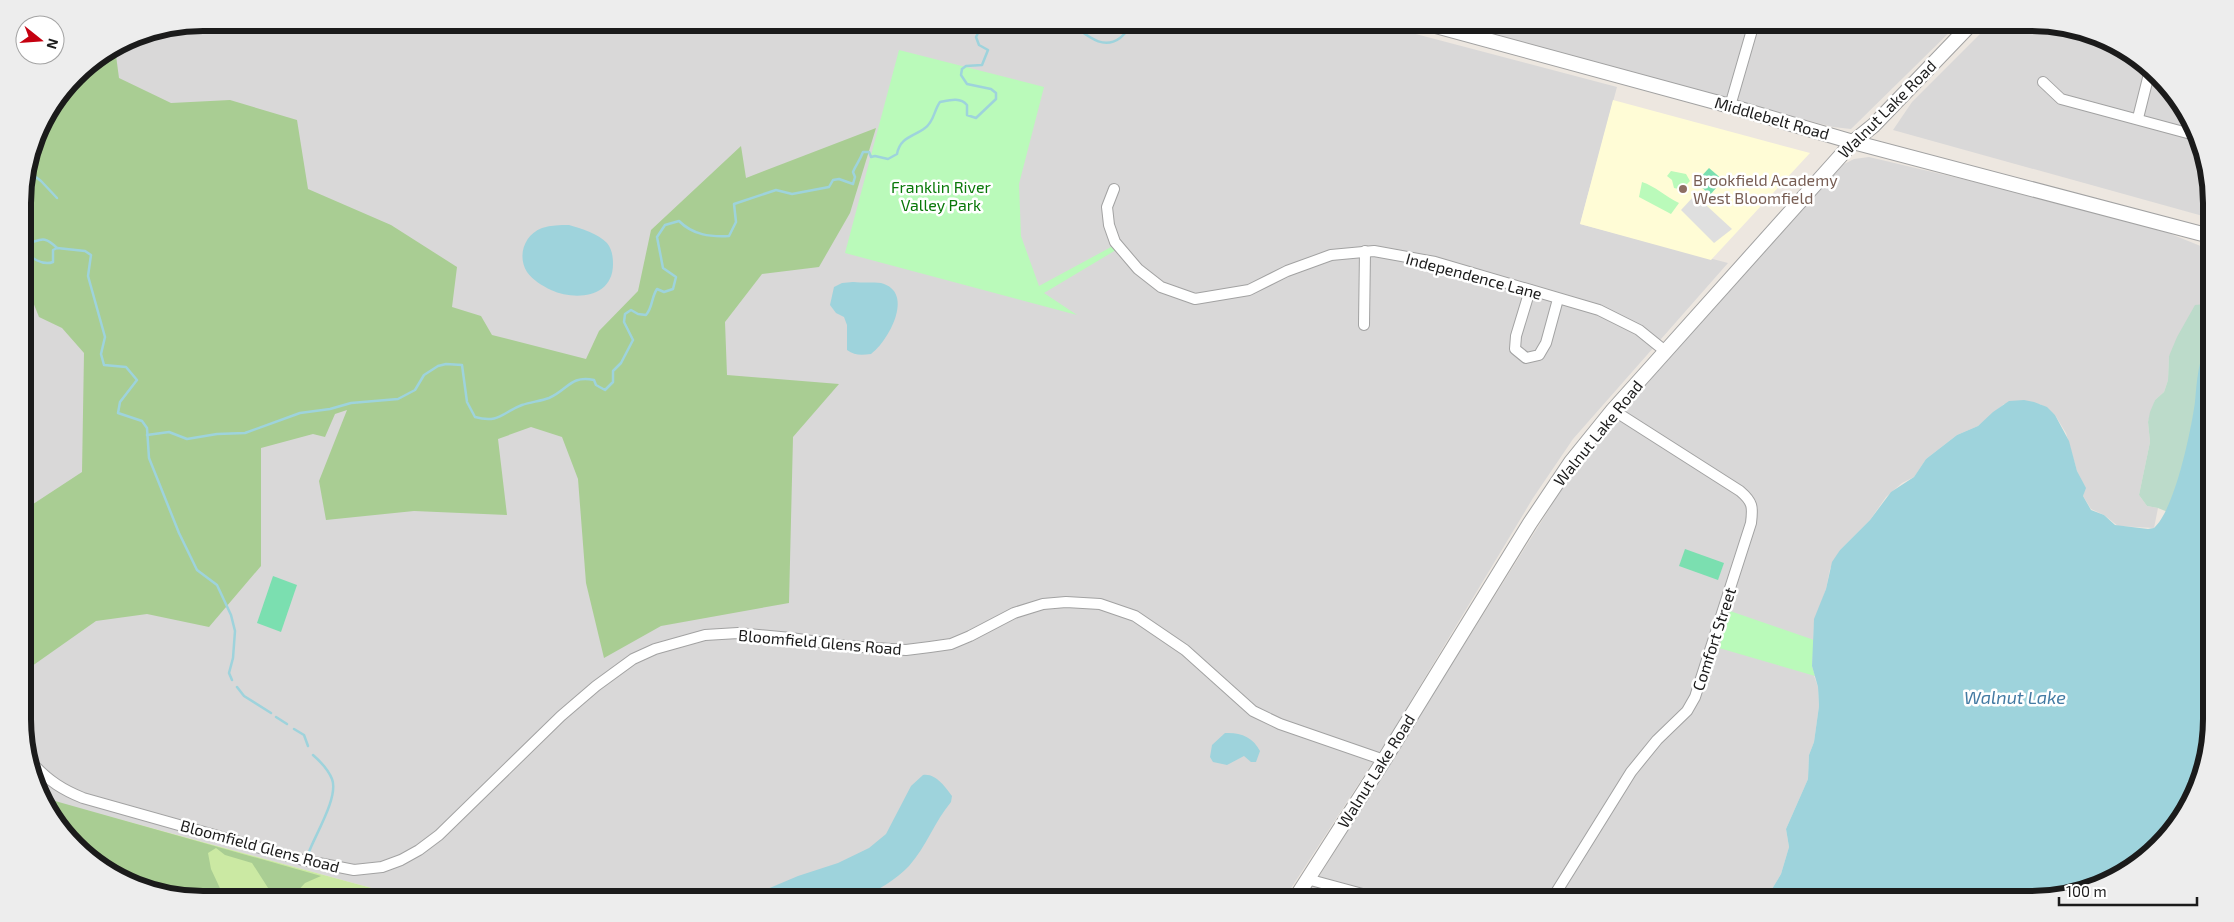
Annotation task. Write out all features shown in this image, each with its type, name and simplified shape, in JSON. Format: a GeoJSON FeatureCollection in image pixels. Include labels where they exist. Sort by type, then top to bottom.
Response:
{"type":"FeatureCollection","features":[{"type":"Feature","properties":{"kind":"street","name":"Middlebelt Road"},"geometry":{"type":"LineString","coordinates":[[1455,31],[1730,106],[1853,142],[2203,234]]}},
{"type":"Feature","properties":{"kind":"street"},"geometry":{"type":"LineString","coordinates":[[1730,106],[1753,31]]}},
{"type":"Feature","properties":{"kind":"street","name":"Walnut Lake Road"},"geometry":{"type":"LineString","coordinates":[[1300,890],[1384,760],[1530,523],[1571,462],[1613,410],[1853,142],[1874,125],[1964,31]]}},
{"type":"Feature","properties":{"kind":"street"},"geometry":{"type":"LineString","coordinates":[[2138,118],[2148,78]]}},
{"type":"Feature","properties":{"kind":"street"},"geometry":{"type":"LineString","coordinates":[[2043,82],[2061,99],[2138,118],[2188,133]]}},
{"type":"Feature","properties":{"kind":"street","name":"Independence Lane"},"geometry":{"type":"LineString","coordinates":[[1114,189],[1107,207],[1109,225],[1115,242],[1138,268],[1161,287],[1195,299],[1249,290],[1286,271],[1331,255],[1374,251],[1435,262],[1598,310],[1639,330],[1665,351]]}},
{"type":"Feature","properties":{"kind":"street"},"geometry":{"type":"LineString","coordinates":[[1364,325],[1365,251]]}},
{"type":"Feature","properties":{"kind":"street"},"geometry":{"type":"LineString","coordinates":[[1530,290],[1516,336],[1515,349],[1526,358],[1539,355],[1546,343],[1558,299]]}},
{"type":"Feature","properties":{"kind":"street","name":"Comfort Street"},"geometry":{"type":"LineString","coordinates":[[1557,890],[1631,772],[1657,740],[1687,710],[1695,697],[1751,523],[1750,499],[1613,410]]}},
{"type":"Feature","properties":{"kind":"street","name":"Bloomfield Glens Road"},"geometry":{"type":"LineString","coordinates":[[39,771],[46,779],[64,791],[84,798],[303,860],[354,870],[382,867],[419,850],[439,834],[561,716],[596,686],[633,659],[655,649],[705,635],[738,633],[846,646],[914,649],[950,644],[970,636],[1014,613],[1043,604],[1083,602],[1117,608],[1135,616],[1184,650],[1254,711],[1280,724],[1384,760]]}},
{"type":"Feature","properties":{"kind":"street"},"geometry":{"type":"LineString","coordinates":[[1307,879],[1349,890]]}},
{"type":"Feature","properties":{"kind":"shaded area"},"geometry":{"type":"Polygon","coordinates":[[[1406,31],[1617,87],[1580,224],[1728,263],[1573,439],[1533,498],[1391,734],[1290,890],[382,891],[53,801],[40,774],[31,719],[33,181],[44,137],[60,108],[90,74],[108,60],[137,44],[170,35],[192,32],[1406,31]]]}},
{"type":"Feature","properties":{"kind":"shaded area"},"geometry":{"type":"Polygon","coordinates":[[[1467,31],[1951,31],[1851,129],[1833,127],[1467,31]]]}},
{"type":"Feature","properties":{"kind":"shaded area"},"geometry":{"type":"Polygon","coordinates":[[[1983,31],[2031,31],[2053,33],[2086,40],[2126,60],[2160,90],[2174,108],[2185,127],[2197,159],[2201,181],[2203,216],[1893,130],[1912,102],[1983,31]]]}},
{"type":"Feature","properties":{"kind":"shaded area","name":"Brookfield Academy West Bloomfield"},"geometry":{"type":"Polygon","coordinates":[[[1613,100],[1810,153],[1711,260],[1580,224],[1613,100]]]}},
{"type":"Feature","properties":{"kind":"shaded area"},"geometry":{"type":"Polygon","coordinates":[[[1869,157],[2013,191],[2161,230],[2203,247],[2203,308],[2169,356],[2168,380],[2164,392],[2155,400],[2148,422],[2150,442],[2139,495],[2147,506],[2158,508],[2154,528],[2118,526],[2104,515],[2091,509],[2083,496],[2085,488],[2077,471],[2066,433],[2055,415],[2040,404],[2004,404],[1978,426],[1957,435],[1926,459],[1914,477],[1902,483],[1886,497],[1870,520],[1840,550],[1830,569],[1826,589],[1814,623],[1812,670],[1818,687],[1819,706],[1814,742],[1809,755],[1808,779],[1786,829],[1789,847],[1781,874],[1771,890],[1310,890],[1578,463],[1631,399],[1844,164],[1854,159],[1869,157]]]}},
{"type":"Feature","properties":{"kind":"shaded area"},"geometry":{"type":"Polygon","coordinates":[[[1695,195],[1732,229],[1714,243],[1681,210],[1695,195]]]}},
{"type":"Feature","properties":{"kind":"green space","name":"Franklin River Valley Park"},"geometry":{"type":"Polygon","coordinates":[[[899,50],[1044,87],[1019,184],[1021,236],[1039,286],[1113,246],[1116,250],[1044,293],[1077,315],[845,253],[899,50]]]}},
{"type":"Feature","properties":{"kind":"green space"},"geometry":{"type":"Polygon","coordinates":[[[116,55],[119,78],[171,103],[230,100],[297,120],[308,189],[391,225],[457,267],[452,307],[481,316],[492,335],[586,359],[599,331],[638,291],[651,230],[741,146],[746,178],[876,128],[850,213],[819,267],[762,274],[725,322],[727,375],[839,384],[793,437],[789,603],[661,626],[604,658],[586,583],[578,479],[562,437],[531,427],[498,439],[507,515],[414,511],[326,520],[319,481],[347,410],[335,414],[325,437],[313,434],[261,448],[261,566],[209,627],[147,614],[96,621],[31,667],[31,505],[82,472],[84,353],[62,328],[39,317],[32,299],[32,192],[37,159],[44,137],[60,108],[90,74],[116,55]]]}},
{"type":"Feature","properties":{"kind":"green space"},"geometry":{"type":"Polygon","coordinates":[[[1709,168],[1723,180],[1710,195],[1696,182],[1709,168]]]}},
{"type":"Feature","properties":{"kind":"green space"},"geometry":{"type":"Polygon","coordinates":[[[1671,171],[1686,174],[1690,181],[1681,188],[1674,188],[1672,180],[1667,176],[1671,171]]]}},
{"type":"Feature","properties":{"kind":"green space"},"geometry":{"type":"Polygon","coordinates":[[[1642,182],[1679,203],[1671,214],[1639,197],[1642,182]]]}},
{"type":"Feature","properties":{"kind":"green space"},"geometry":{"type":"Polygon","coordinates":[[[2203,304],[2203,527],[2158,508],[2147,506],[2139,495],[2150,442],[2148,422],[2150,412],[2155,400],[2164,392],[2168,380],[2169,356],[2177,337],[2195,305],[2203,304]]]}},
{"type":"Feature","properties":{"kind":"green space"},"geometry":{"type":"Polygon","coordinates":[[[1685,549],[1724,563],[1718,580],[1679,566],[1685,549]]]}},
{"type":"Feature","properties":{"kind":"green space"},"geometry":{"type":"Polygon","coordinates":[[[273,576],[297,585],[281,632],[257,623],[273,576]]]}},
{"type":"Feature","properties":{"kind":"green space"},"geometry":{"type":"Polygon","coordinates":[[[1730,611],[1814,640],[1812,666],[1815,676],[1719,648],[1730,611]]]}},
{"type":"Feature","properties":{"kind":"green space"},"geometry":{"type":"Polygon","coordinates":[[[52,800],[321,876],[305,883],[298,891],[270,891],[252,863],[225,855],[216,848],[208,853],[211,869],[221,891],[170,887],[148,882],[127,873],[108,862],[90,848],[74,832],[52,800]]]}},
{"type":"Feature","properties":{"kind":"green space"},"geometry":{"type":"Polygon","coordinates":[[[53,801],[382,891],[203,891],[181,889],[148,882],[108,862],[90,848],[74,832],[53,801]]]}},
{"type":"Feature","properties":{"kind":"water"},"geometry":{"type":"Polygon","coordinates":[[[556,225],[569,225],[599,237],[607,243],[611,250],[613,264],[607,284],[591,294],[571,295],[551,290],[532,278],[524,266],[524,247],[536,231],[556,225]]]}},
{"type":"Feature","properties":{"kind":"water"},"geometry":{"type":"Polygon","coordinates":[[[842,283],[881,283],[891,288],[897,296],[896,317],[891,329],[878,348],[871,354],[856,354],[847,350],[847,325],[844,317],[836,313],[830,305],[834,287],[842,283]]]}},
{"type":"Feature","properties":{"kind":"water","name":"Walnut Lake"},"geometry":{"type":"Polygon","coordinates":[[[2203,354],[2203,719],[2201,741],[2194,774],[2174,814],[2160,832],[2144,848],[2117,868],[2086,882],[2064,887],[2042,890],[1771,890],[1781,874],[1789,847],[1786,829],[1808,779],[1809,755],[1814,742],[1819,706],[1818,687],[1812,666],[1814,619],[1826,589],[1832,562],[1840,550],[1870,520],[1891,492],[1914,477],[1926,459],[1957,435],[1978,426],[2009,401],[2024,400],[2034,402],[2047,407],[2055,415],[2069,441],[2077,471],[2086,488],[2083,496],[2091,510],[2104,515],[2115,525],[2154,528],[2169,504],[2181,469],[2193,415],[2197,377],[2203,354]]]}},
{"type":"Feature","properties":{"kind":"water"},"geometry":{"type":"Polygon","coordinates":[[[1225,733],[1236,733],[1246,736],[1254,742],[1260,751],[1256,762],[1251,762],[1244,756],[1227,765],[1213,762],[1210,757],[1212,745],[1225,733]]]}},
{"type":"Feature","properties":{"kind":"water"},"geometry":{"type":"Polygon","coordinates":[[[923,775],[932,776],[940,781],[952,796],[951,802],[915,859],[892,880],[876,891],[763,891],[798,876],[838,863],[869,848],[886,834],[911,786],[923,775]]]}},
{"type":"Feature","properties":{"kind":"waterway"},"geometry":{"type":"LineString","coordinates":[[1081,32],[1099,42],[1106,43],[1113,42],[1127,31]]}},
{"type":"Feature","properties":{"kind":"waterway"},"geometry":{"type":"LineString","coordinates":[[147,435],[169,432],[187,439],[217,434],[245,433],[300,413],[330,409],[351,403],[398,399],[415,390],[424,375],[438,366],[446,364],[462,365],[467,402],[475,417],[483,419],[495,418],[522,405],[549,398],[574,381],[594,380],[596,385],[605,390],[613,382],[613,371],[621,363],[633,340],[624,322],[625,314],[631,310],[638,314],[646,315],[657,289],[664,292],[673,289],[676,277],[663,268],[657,237],[665,225],[679,221],[684,226],[702,234],[729,236],[736,222],[734,204],[776,190],[792,194],[829,187],[833,180],[839,179],[853,184],[855,177],[853,172],[863,152],[869,152],[871,157],[888,159],[897,154],[904,141],[928,125],[940,102],[955,100],[964,102],[967,105],[967,115],[976,118],[996,99],[996,93],[991,89],[967,84],[961,75],[962,69],[966,66],[982,65],[988,50],[979,45],[976,37],[979,32]]}},
{"type":"Feature","properties":{"kind":"waterway"},"geometry":{"type":"LineString","coordinates":[[34,176],[57,198]]}},
{"type":"Feature","properties":{"kind":"waterway"},"geometry":{"type":"LineString","coordinates":[[32,242],[44,240],[52,243],[57,248]]}},
{"type":"Feature","properties":{"kind":"waterway"},"geometry":{"type":"LineString","coordinates":[[32,257],[45,263],[53,262],[53,250],[57,248],[85,251],[91,255],[88,276],[105,337],[101,354],[104,365],[126,367],[137,380],[120,402],[118,413],[142,421],[147,428],[149,458],[179,533],[197,570],[217,585],[231,615],[235,631],[233,658],[229,673],[232,680]]}},
{"type":"Feature","properties":{"kind":"waterway"},"geometry":{"type":"LineString","coordinates":[[237,687],[244,696],[271,713]]}},
{"type":"Feature","properties":{"kind":"waterway"},"geometry":{"type":"LineString","coordinates":[[276,717],[287,724]]}},
{"type":"Feature","properties":{"kind":"waterway"},"geometry":{"type":"LineString","coordinates":[[294,729],[304,735],[308,746]]}},
{"type":"Feature","properties":{"kind":"waterway"},"geometry":{"type":"LineString","coordinates":[[309,852],[329,806],[333,787],[332,779],[328,772],[313,755]]}},
{"type":"Feature","properties":{"kind":"place","name":"Brookfield Academy West Bloomfield"},"geometry":{"type":"Point","coordinates":[1683,189]}}]}
